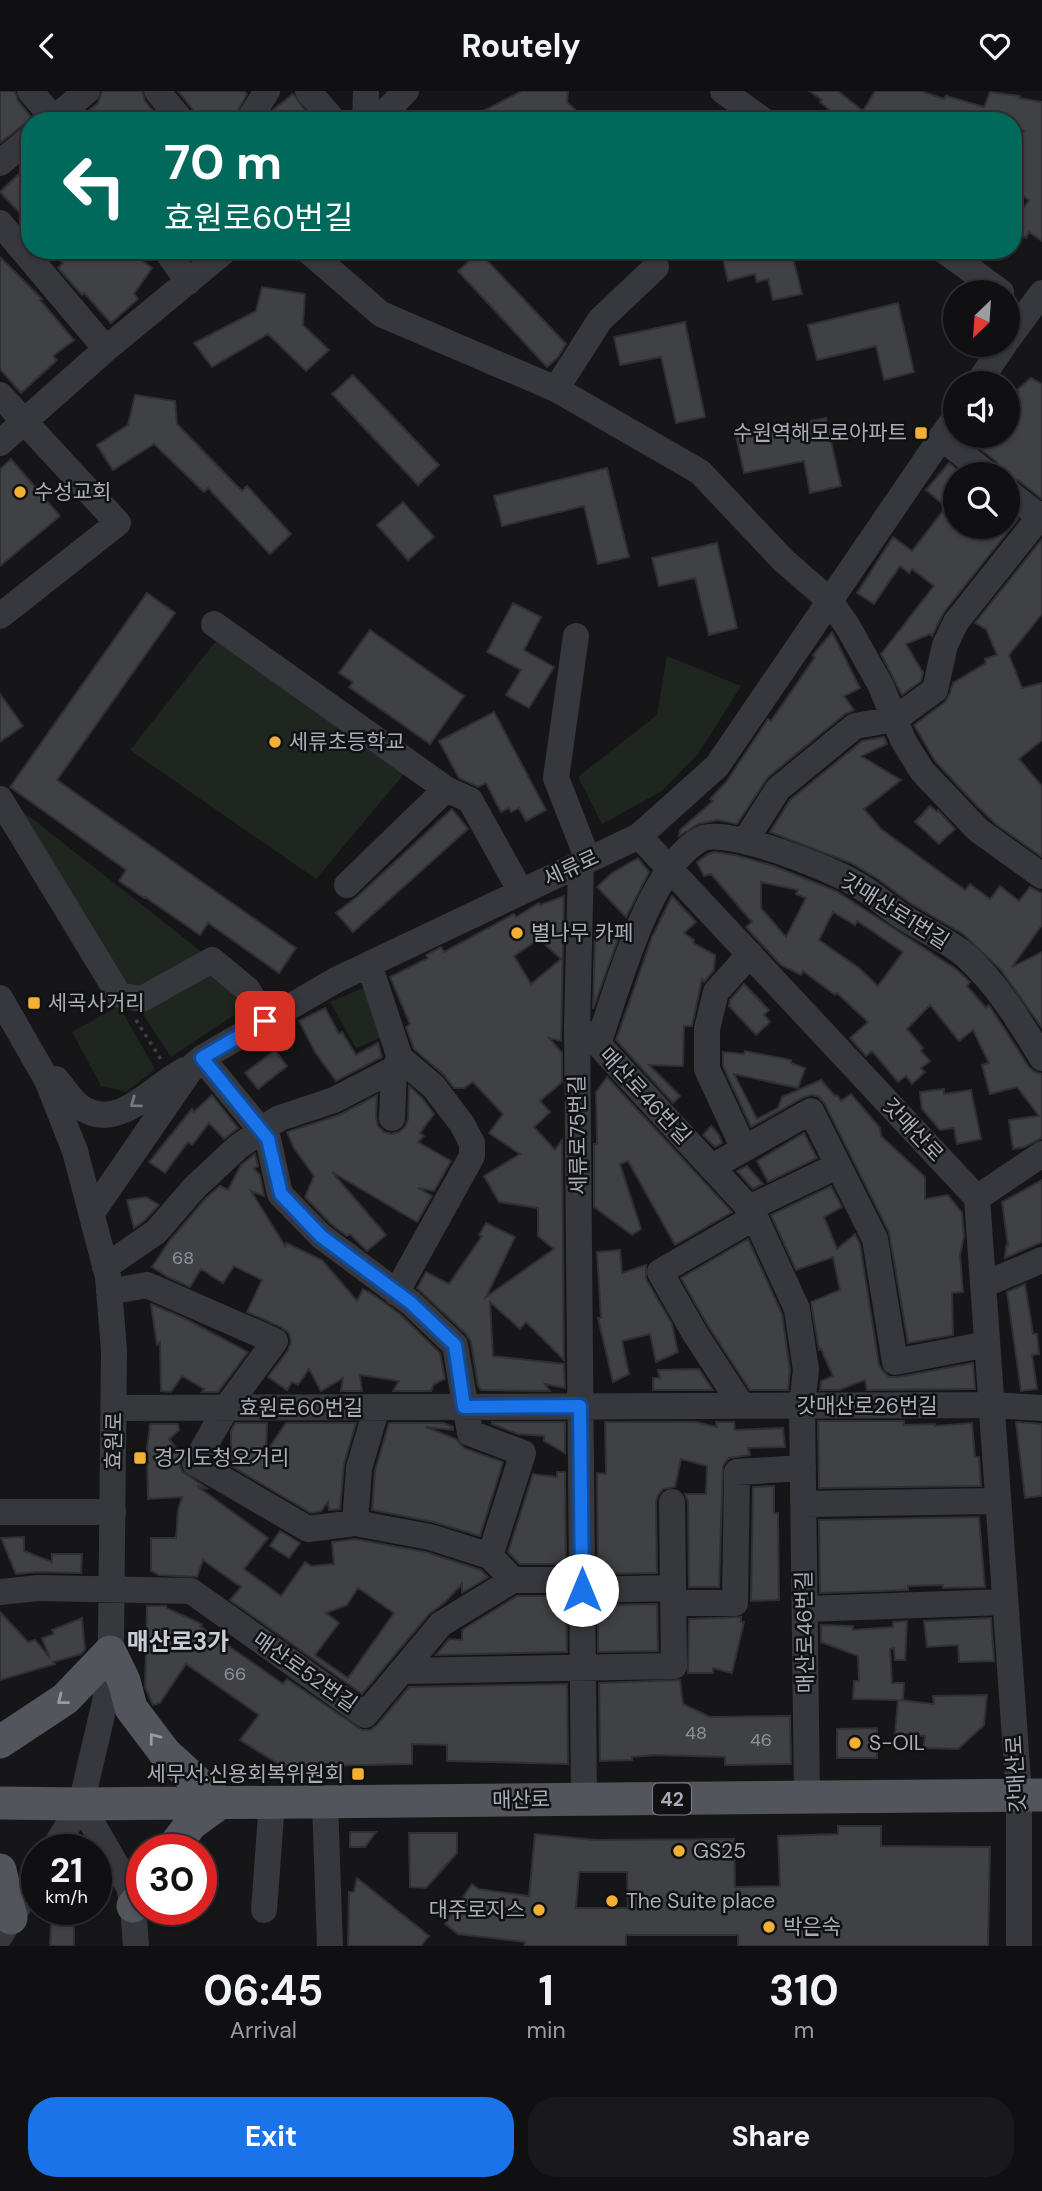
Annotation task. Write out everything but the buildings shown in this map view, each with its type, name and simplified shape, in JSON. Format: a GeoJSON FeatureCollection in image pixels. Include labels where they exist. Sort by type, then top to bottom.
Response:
{"type":"FeatureCollection","features":[{"type":"Feature","properties":{"kind":"main road"},"geometry":{"type":"LineString","coordinates":[[0,1742],[65,1699],[110,1653],[124,1681],[131,1708],[165,1753],[220,1803],[191,1824],[183,1834]]}},
{"type":"Feature","properties":{"kind":"main road","name":"매산로"},"geometry":{"type":"LineString","coordinates":[[0,1803],[1030,1795]]}},
{"type":"Feature","properties":{"kind":"main road"},"geometry":{"type":"LineString","coordinates":[[0,1870],[5,1927]]}},
{"type":"Feature","properties":{"kind":"street"},"geometry":{"type":"LineString","coordinates":[[30,91],[47,112]]}},
{"type":"Feature","properties":{"kind":"street"},"geometry":{"type":"LineString","coordinates":[[62,112],[87,91]]}},
{"type":"Feature","properties":{"kind":"street"},"geometry":{"type":"LineString","coordinates":[[157,91],[174,112]]}},
{"type":"Feature","properties":{"kind":"street"},"geometry":{"type":"LineString","coordinates":[[254,112],[267,91]]}},
{"type":"Feature","properties":{"kind":"street"},"geometry":{"type":"LineString","coordinates":[[308,91],[326,112]]}},
{"type":"Feature","properties":{"kind":"street"},"geometry":{"type":"LineString","coordinates":[[365,112],[366,91]]}},
{"type":"Feature","properties":{"kind":"street"},"geometry":{"type":"LineString","coordinates":[[385,112],[407,91]]}},
{"type":"Feature","properties":{"kind":"street"},"geometry":{"type":"LineString","coordinates":[[723,91],[752,112]]}},
{"type":"Feature","properties":{"kind":"street"},"geometry":{"type":"LineString","coordinates":[[0,163],[21,146]]}},
{"type":"Feature","properties":{"kind":"street"},"geometry":{"type":"LineString","coordinates":[[0,223],[21,248]]}},
{"type":"Feature","properties":{"kind":"street"},"geometry":{"type":"LineString","coordinates":[[30,259],[106,349]]}},
{"type":"Feature","properties":{"kind":"street"},"geometry":{"type":"LineString","coordinates":[[172,259],[188,282]]}},
{"type":"Feature","properties":{"kind":"street"},"geometry":{"type":"LineString","coordinates":[[0,443],[106,349],[215,259]]}},
{"type":"Feature","properties":{"kind":"street"},"geometry":{"type":"LineString","coordinates":[[317,259],[381,314],[556,389],[700,472],[783,560],[830,601],[881,686],[903,740],[922,771],[978,830],[1042,876]]}},
{"type":"Feature","properties":{"kind":"street"},"geometry":{"type":"LineString","coordinates":[[955,259],[984,280]]}},
{"type":"Feature","properties":{"kind":"street"},"geometry":{"type":"LineString","coordinates":[[556,389],[600,320],[656,267]]}},
{"type":"Feature","properties":{"kind":"street"},"geometry":{"type":"LineString","coordinates":[[1020,321],[1030,306]]}},
{"type":"Feature","properties":{"kind":"street"},"geometry":{"type":"LineString","coordinates":[[0,395],[118,523],[0,616]]}},
{"type":"Feature","properties":{"kind":"street","name":"세류로"},"geometry":{"type":"LineString","coordinates":[[93,1211],[188,1065],[335,980],[639,836],[717,766],[943,433]]}},
{"type":"Feature","properties":{"kind":"street"},"geometry":{"type":"LineString","coordinates":[[965,448],[976,462]]}},
{"type":"Feature","properties":{"kind":"street"},"geometry":{"type":"LineString","coordinates":[[745,841],[778,789],[802,768],[855,726],[895,719],[935,690],[945,645],[956,622],[1041,516],[1020,501]]}},
{"type":"Feature","properties":{"kind":"street"},"geometry":{"type":"LineString","coordinates":[[214,624],[446,789],[470,800],[521,892]]}},
{"type":"Feature","properties":{"kind":"street"},"geometry":{"type":"LineString","coordinates":[[576,636],[555,778],[585,861]]}},
{"type":"Feature","properties":{"kind":"street"},"geometry":{"type":"LineString","coordinates":[[347,885],[446,789]]}},
{"type":"Feature","properties":{"kind":"street"},"geometry":{"type":"LineString","coordinates":[[0,799],[119,995],[142,999],[212,960],[248,990],[265,1021]]}},
{"type":"Feature","properties":{"kind":"street","name":"갓매산로"},"geometry":{"type":"LineString","coordinates":[[639,836],[977,1198],[1005,1602],[1030,1795],[1019,1946]]}},
{"type":"Feature","properties":{"kind":"street","name":"갓매산로1번길"},"geometry":{"type":"LineString","coordinates":[[669,868],[702,838],[720,837],[745,841],[810,862],[857,884],[904,918],[965,955],[993,984],[1042,1058]]}},
{"type":"Feature","properties":{"kind":"street","name":"세류로75번길"},"geometry":{"type":"LineString","coordinates":[[580,1406],[577,1027],[585,861]]}},
{"type":"Feature","properties":{"kind":"street"},"geometry":{"type":"LineString","coordinates":[[598,1044],[629,953],[653,895],[669,868]]}},
{"type":"Feature","properties":{"kind":"street"},"geometry":{"type":"LineString","coordinates":[[744,1149],[707,1069],[707,1029],[716,992],[750,954]]}},
{"type":"Feature","properties":{"kind":"street"},"geometry":{"type":"LineString","coordinates":[[369,964],[397,1064],[392,1118]]}},
{"type":"Feature","properties":{"kind":"street","name":"효원로"},"geometry":{"type":"LineString","coordinates":[[0,997],[57,1103],[75,1151],[93,1211],[107,1280],[114,1350],[110,1653],[105,1702],[81,1804],[63,1834]]}},
{"type":"Feature","properties":{"kind":"street","name":"매산로46번길"},"geometry":{"type":"LineString","coordinates":[[577,1027],[598,1044],[752,1213],[797,1310],[806,1370],[802,1406],[807,1797]]}},
{"type":"Feature","properties":{"kind":"street"},"geometry":{"type":"LineString","coordinates":[[33,1054],[82,1109],[103,1115],[119,1113],[188,1065],[268,1139],[281,1194],[321,1236],[411,1303],[455,1345],[470,1433],[523,1453],[490,1556]]}},
{"type":"Feature","properties":{"kind":"street"},"geometry":{"type":"LineString","coordinates":[[107,1280],[156,1232],[195,1187],[238,1147],[280,1118],[334,1100],[397,1064]]}},
{"type":"Feature","properties":{"kind":"street"},"geometry":{"type":"LineString","coordinates":[[396,1293],[472,1156],[472,1143],[455,1114],[434,1087],[397,1064]]}},
{"type":"Feature","properties":{"kind":"street"},"geometry":{"type":"LineString","coordinates":[[712,1167],[811,1111],[875,1239],[895,1362],[987,1344]]}},
{"type":"Feature","properties":{"kind":"street"},"geometry":{"type":"LineString","coordinates":[[977,1198],[1042,1154]]}},
{"type":"Feature","properties":{"kind":"street"},"geometry":{"type":"LineString","coordinates":[[742,1406],[694,1332],[660,1272],[752,1213],[837,1166]]}},
{"type":"Feature","properties":{"kind":"street"},"geometry":{"type":"LineString","coordinates":[[983,1285],[1042,1260]]}},
{"type":"Feature","properties":{"kind":"street"},"geometry":{"type":"LineString","coordinates":[[107,1280],[147,1285],[275,1341],[226,1408]]}},
{"type":"Feature","properties":{"kind":"street","name":"갓매산로26번길"},"geometry":{"type":"LineString","coordinates":[[580,1406],[991,1405],[1042,1408]]}},
{"type":"Feature","properties":{"kind":"street"},"geometry":{"type":"LineString","coordinates":[[580,1406],[584,1799]]}},
{"type":"Feature","properties":{"kind":"street","name":"효원로60번길"},"geometry":{"type":"LineString","coordinates":[[115,1408],[580,1406]]}},
{"type":"Feature","properties":{"kind":"street","name":"효원로60번길"},"geometry":{"type":"LineString","coordinates":[[355,1523],[359,1468],[377,1407]]}},
{"type":"Feature","properties":{"kind":"street","name":"효원로60번길"},"geometry":{"type":"LineString","coordinates":[[226,1408],[195,1463],[308,1529],[355,1523],[430,1537],[490,1556],[513,1580]]}},
{"type":"Feature","properties":{"kind":"street"},"geometry":{"type":"LineString","coordinates":[[513,1580],[582,1585],[735,1603],[737,1472],[803,1468]]}},
{"type":"Feature","properties":{"kind":"street"},"geometry":{"type":"LineString","coordinates":[[804,1504],[998,1501]]}},
{"type":"Feature","properties":{"kind":"street"},"geometry":{"type":"LineString","coordinates":[[402,1671],[674,1666],[672,1502]]}},
{"type":"Feature","properties":{"kind":"street"},"geometry":{"type":"LineString","coordinates":[[0,1511],[113,1512]]}},
{"type":"Feature","properties":{"kind":"street","name":"매산로52번길"},"geometry":{"type":"LineString","coordinates":[[111,1589],[191,1591],[365,1715],[441,1624],[513,1580]]}},
{"type":"Feature","properties":{"kind":"street"},"geometry":{"type":"LineString","coordinates":[[0,1592],[38,1588],[111,1589]]}},
{"type":"Feature","properties":{"kind":"street"},"geometry":{"type":"LineString","coordinates":[[805,1609],[1005,1602]]}},
{"type":"Feature","properties":{"kind":"street"},"geometry":{"type":"LineString","coordinates":[[264,1910],[272,1802]]}},
{"type":"Feature","properties":{"kind":"street"},"geometry":{"type":"LineString","coordinates":[[325,1802],[330,1946]]}},
{"type":"Feature","properties":{"kind":"street"},"geometry":{"type":"LineString","coordinates":[[81,1804],[126,1881]]}},
{"type":"Feature","properties":{"kind":"street"},"geometry":{"type":"LineString","coordinates":[[5,1927],[21,1902]]}},
{"type":"Feature","properties":{"kind":"street"},"geometry":{"type":"LineString","coordinates":[[136,1946],[137,1925]]}},
{"type":"Feature","properties":{"kind":"path"},"geometry":{"type":"LineString","coordinates":[[119,995],[188,1065]]}},
{"type":"Feature","properties":{"kind":"shaded area"},"geometry":{"type":"Polygon","coordinates":[[[220,636],[409,768],[316,879],[130,750],[220,636]]]}},
{"type":"Feature","properties":{"kind":"shaded area"},"geometry":{"type":"Polygon","coordinates":[[[667,656],[741,686],[698,754],[662,791],[602,824],[578,777],[657,715],[667,656]]]}},
{"type":"Feature","properties":{"kind":"shaded area"},"geometry":{"type":"Polygon","coordinates":[[[6,798],[203,953],[144,988],[124,983],[6,798]]]}},
{"type":"Feature","properties":{"kind":"shaded area"},"geometry":{"type":"Polygon","coordinates":[[[209,973],[235,988],[242,1010],[171,1057],[141,1011],[209,973]]]}},
{"type":"Feature","properties":{"kind":"shaded area"},"geometry":{"type":"Polygon","coordinates":[[[363,988],[382,1037],[356,1048],[330,1002],[363,988]]]}},
{"type":"Feature","properties":{"kind":"shaded area"},"geometry":{"type":"Polygon","coordinates":[[[119,1006],[155,1069],[126,1092],[101,1086],[72,1032],[119,1006]]]}},
{"type":"Feature","properties":{"kind":"place","name":"수원역해모로아파트"},"geometry":{"type":"Point","coordinates":[921,433]}},
{"type":"Feature","properties":{"kind":"place","name":"수성교회"},"geometry":{"type":"Point","coordinates":[20,492]}},
{"type":"Feature","properties":{"kind":"place","name":"세류초등학교"},"geometry":{"type":"Point","coordinates":[275,742]}},
{"type":"Feature","properties":{"kind":"place","name":"별나무 카페"},"geometry":{"type":"Point","coordinates":[517,933]}},
{"type":"Feature","properties":{"kind":"place","name":"세곡사거리"},"geometry":{"type":"Point","coordinates":[34,1003]}},
{"type":"Feature","properties":{"kind":"place","name":"경기도청오거리"},"geometry":{"type":"Point","coordinates":[140,1458]}},
{"type":"Feature","properties":{"kind":"place","name":"S-OIL"},"geometry":{"type":"Point","coordinates":[855,1743]}},
{"type":"Feature","properties":{"kind":"place","name":"세무서.신용회복위원회"},"geometry":{"type":"Point","coordinates":[358,1774]}},
{"type":"Feature","properties":{"kind":"place","name":"GS25"},"geometry":{"type":"Point","coordinates":[679,1851]}},
{"type":"Feature","properties":{"kind":"place","name":"The Suite place"},"geometry":{"type":"Point","coordinates":[612,1901]}},
{"type":"Feature","properties":{"kind":"place","name":"대주로지스"},"geometry":{"type":"Point","coordinates":[539,1910]}},
{"type":"Feature","properties":{"kind":"place","name":"박은숙"},"geometry":{"type":"Point","coordinates":[769,1927]}},
{"type":"Feature","properties":{"kind":"district","name":"매산로3가"},"geometry":{"type":"Point","coordinates":[178,1642]}},
{"type":"Feature","properties":{"kind":"route"},"geometry":{"type":"LineString","coordinates":[[265,1021],[202,1058],[268,1139],[281,1194],[321,1236],[411,1303],[455,1345],[464,1407],[580,1406],[582,1590]]}}]}
